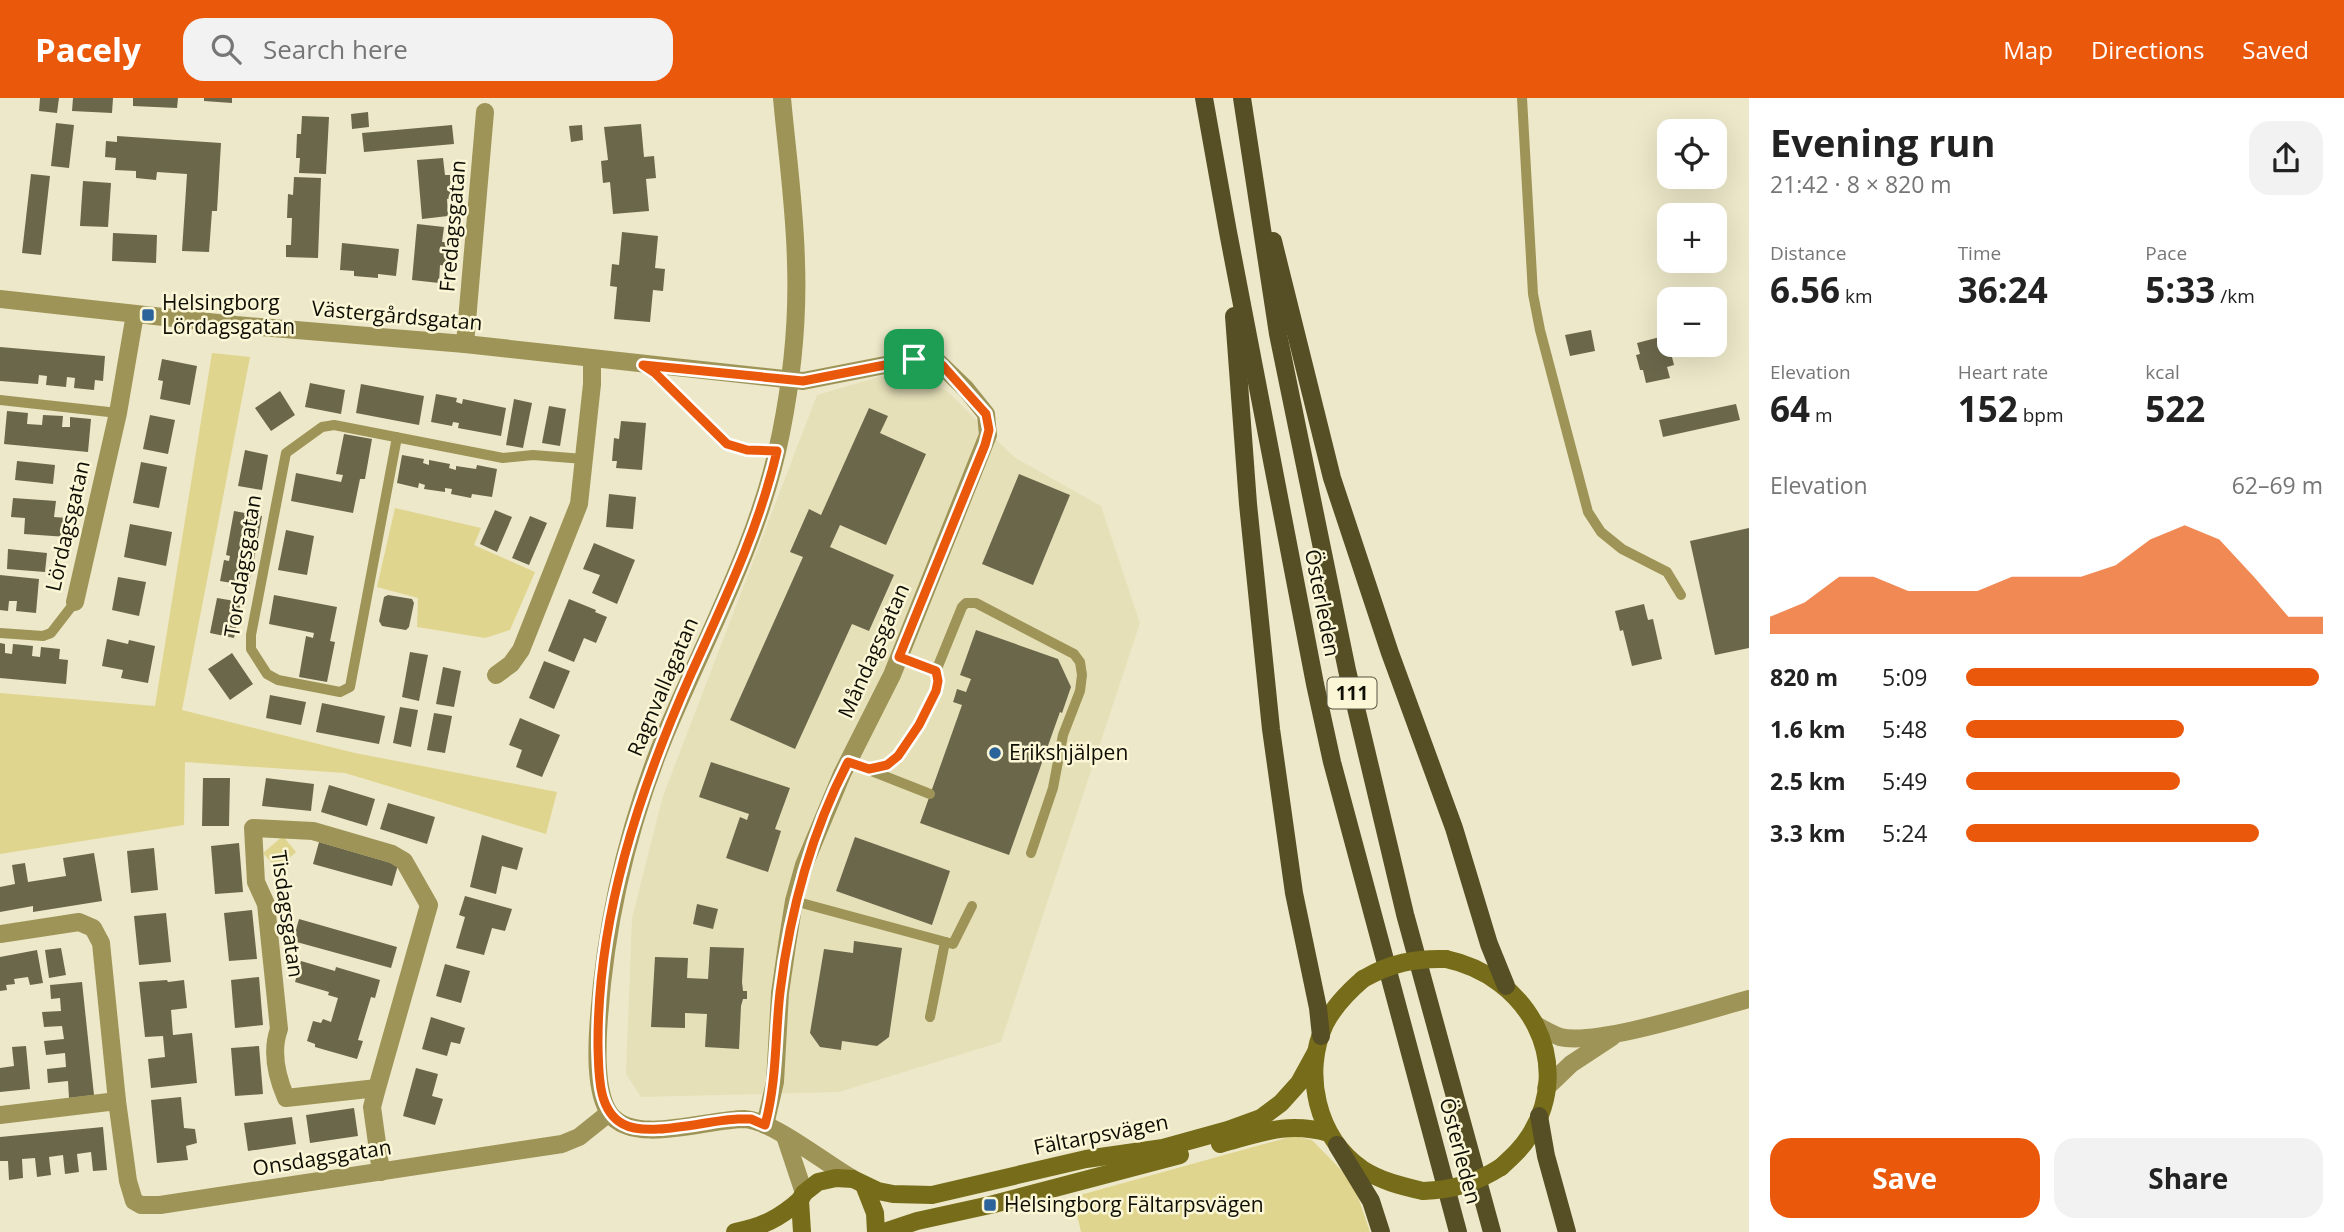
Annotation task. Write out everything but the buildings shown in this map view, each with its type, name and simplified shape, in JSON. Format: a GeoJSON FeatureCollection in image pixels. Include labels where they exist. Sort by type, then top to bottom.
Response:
{"type":"FeatureCollection","features":[{"type":"Feature","properties":{"kind":"main road","name":"Österleden"},"geometry":{"type":"LineString","coordinates":[[1204,98],[1332,762],[1458,1232]]}},
{"type":"Feature","properties":{"kind":"main road","name":"Österleden"},"geometry":{"type":"LineString","coordinates":[[1242,98],[1278,334],[1347,670],[1405,914],[1492,1232]]}},
{"type":"Feature","properties":{"kind":"main road"},"geometry":{"type":"LineString","coordinates":[[1249,147],[1332,478],[1390,653],[1454,828],[1489,944],[1506,985]]}},
{"type":"Feature","properties":{"kind":"main road"},"geometry":{"type":"LineString","coordinates":[[1228,232],[1248,504],[1270,729],[1294,892],[1318,1007],[1314,1080],[1318,1107],[1333,1139],[1371,1201],[1381,1232]]}},
{"type":"Feature","properties":{"kind":"main road"},"geometry":{"type":"LineString","coordinates":[[1318,1044],[1335,1007],[1363,979],[1382,968],[1403,961],[1447,959],[1478,968],[1506,985],[1523,1003],[1536,1025],[1545,1056],[1546,1088],[1539,1116],[1530,1135],[1517,1153],[1501,1167],[1464,1186],[1423,1191],[1390,1184],[1361,1168],[1333,1139]]}},
{"type":"Feature","properties":{"kind":"main road","name":"Fältarpsvägen"},"geometry":{"type":"LineString","coordinates":[[802,1196],[818,1182],[827,1179],[858,1182],[893,1194],[932,1195],[1086,1158],[1163,1148],[1228,1130],[1261,1118],[1280,1103],[1299,1083],[1318,1044]]}},
{"type":"Feature","properties":{"kind":"main road"},"geometry":{"type":"LineString","coordinates":[[1539,1116],[1543,1143],[1567,1232]]}},
{"type":"Feature","properties":{"kind":"main road","name":"Fältarpsvägen"},"geometry":{"type":"LineString","coordinates":[[884,1232],[1267,1131],[1307,1127],[1333,1139]]}},
{"type":"Feature","properties":{"kind":"main road"},"geometry":{"type":"LineString","coordinates":[[858,1182],[875,1213],[876,1232]]}},
{"type":"Feature","properties":{"kind":"main road"},"geometry":{"type":"LineString","coordinates":[[735,1232],[774,1220],[802,1196]]}},
{"type":"Feature","properties":{"kind":"main road"},"geometry":{"type":"LineString","coordinates":[[802,1196],[802,1232]]}},
{"type":"Feature","properties":{"kind":"street","name":"Ragnvallagatan"},"geometry":{"type":"LineString","coordinates":[[609,1113],[599,1073],[598,1028],[604,956],[625,852],[645,786],[665,735],[723,607],[754,527],[777,451],[796,316],[796,263],[782,98]]}},
{"type":"Feature","properties":{"kind":"street","name":"Fredagsgatan"},"geometry":{"type":"LineString","coordinates":[[465,344],[485,112]]}},
{"type":"Feature","properties":{"kind":"street","name":"Västergårdsgatan"},"geometry":{"type":"LineString","coordinates":[[0,299],[465,344],[789,380]]}},
{"type":"Feature","properties":{"kind":"street","name":"Lördagsgatan"},"geometry":{"type":"LineString","coordinates":[[75,602],[118,413],[135,314]]}},
{"type":"Feature","properties":{"kind":"street"},"geometry":{"type":"LineString","coordinates":[[496,675],[511,664],[521,650],[579,504],[592,384],[592,359]]}},
{"type":"Feature","properties":{"kind":"street","name":"Måndagsgatan"},"geometry":{"type":"LineString","coordinates":[[765,1125],[775,1082],[780,993],[794,901],[804,865],[821,820],[899,657],[989,430],[986,414],[943,366],[928,359],[893,363],[815,380],[789,380]]}},
{"type":"Feature","properties":{"kind":"street","name":"Tisdagsgatan"},"geometry":{"type":"LineString","coordinates":[[377,1088],[286,1098],[279,1082],[274,1042],[279,1029],[267,904],[257,882],[253,828],[313,831],[392,855],[404,861],[429,905],[372,1107],[381,1172]]}},
{"type":"Feature","properties":{"kind":"street","name":"Onsdagsgatan"},"geometry":{"type":"LineString","coordinates":[[0,934],[79,922],[93,928],[102,943],[117,1101],[131,1194],[134,1201],[141,1205],[160,1205],[562,1144],[579,1137],[609,1113]]}},
{"type":"Feature","properties":{"kind":"street"},"geometry":{"type":"LineString","coordinates":[[1536,1025],[1559,1037],[1577,1038],[1620,1033],[1749,999]]}},
{"type":"Feature","properties":{"kind":"street"},"geometry":{"type":"LineString","coordinates":[[1546,1088],[1571,1064],[1620,1033]]}},
{"type":"Feature","properties":{"kind":"street"},"geometry":{"type":"LineString","coordinates":[[0,1115],[117,1101]]}},
{"type":"Feature","properties":{"kind":"street"},"geometry":{"type":"LineString","coordinates":[[609,1113],[624,1125],[636,1129],[751,1119],[785,1136],[858,1182]]}},
{"type":"Feature","properties":{"kind":"street"},"geometry":{"type":"LineString","coordinates":[[785,1136],[802,1196]]}},
{"type":"Feature","properties":{"kind":"lane"},"geometry":{"type":"LineString","coordinates":[[1522,98],[1533,294],[1588,512],[1601,532],[1622,549],[1667,572],[1681,595]]}},
{"type":"Feature","properties":{"kind":"lane"},"geometry":{"type":"LineString","coordinates":[[643,365],[655,373],[727,444],[747,450],[777,451]]}},
{"type":"Feature","properties":{"kind":"lane"},"geometry":{"type":"LineString","coordinates":[[0,400],[118,413]]}},
{"type":"Feature","properties":{"kind":"lane","name":"Torsdagsgatan"},"geometry":{"type":"LineString","coordinates":[[397,437],[350,687],[340,692],[278,680],[267,674],[251,649],[251,635],[286,453],[322,427],[334,425],[397,437],[503,458],[533,455],[584,459]]}},
{"type":"Feature","properties":{"kind":"lane","name":"Lördagsgatan"},"geometry":{"type":"LineString","coordinates":[[0,633],[43,636],[51,634],[75,602]]}},
{"type":"Feature","properties":{"kind":"lane"},"geometry":{"type":"LineString","coordinates":[[869,769],[887,765],[898,756],[909,740],[936,691],[936,671],[962,607],[966,603],[976,603],[1074,654],[1080,662],[1080,691],[1063,735],[1053,788],[1031,853]]}},
{"type":"Feature","properties":{"kind":"lane"},"geometry":{"type":"LineString","coordinates":[[899,657],[936,671]]}},
{"type":"Feature","properties":{"kind":"lane"},"geometry":{"type":"LineString","coordinates":[[848,762],[930,794]]}},
{"type":"Feature","properties":{"kind":"lane"},"geometry":{"type":"LineString","coordinates":[[794,901],[953,944],[972,906]]}},
{"type":"Feature","properties":{"kind":"lane"},"geometry":{"type":"LineString","coordinates":[[930,1017],[945,942]]}},
{"type":"Feature","properties":{"kind":"shaded area"},"geometry":{"type":"Polygon","coordinates":[[[212,353],[250,357],[182,710],[355,753],[557,792],[546,834],[345,773],[185,762],[184,825],[0,854],[0,693],[155,706],[212,353]]]}},
{"type":"Feature","properties":{"kind":"shaded area"},"geometry":{"type":"Polygon","coordinates":[[[909,368],[949,393],[1014,457],[1101,506],[1140,623],[1001,1042],[839,1092],[641,1097],[626,1074],[632,918],[663,796],[817,395],[909,368]]]}},
{"type":"Feature","properties":{"kind":"shaded area"},"geometry":{"type":"Polygon","coordinates":[[[395,508],[481,528],[474,545],[535,572],[510,630],[485,638],[417,627],[418,598],[377,587],[395,508]]]}},
{"type":"Feature","properties":{"kind":"shaded area"},"geometry":{"type":"Polygon","coordinates":[[[283,836],[296,852],[277,869],[263,853],[283,836]]]}},
{"type":"Feature","properties":{"kind":"shaded area"},"geometry":{"type":"Polygon","coordinates":[[[1293,1136],[1312,1140],[1353,1182],[1370,1232],[1081,1232],[1073,1197],[1293,1136]]]}},
{"type":"Feature","properties":{"kind":"place","name":"Helsingborg Lördagsgatan"},"geometry":{"type":"Point","coordinates":[148,315]}},
{"type":"Feature","properties":{"kind":"place","name":"Erikshjälpen"},"geometry":{"type":"Point","coordinates":[995,753]}},
{"type":"Feature","properties":{"kind":"place","name":"Helsingborg Fältarpsvägen"},"geometry":{"type":"Point","coordinates":[990,1205]}},
{"type":"Feature","properties":{"kind":"route"},"geometry":{"type":"LineString","coordinates":[[914,359],[937,361],[943,366],[986,414],[989,425],[985,445],[899,657],[936,671],[936,691],[919,725],[898,756],[887,765],[869,769],[848,762],[821,820],[794,901],[780,993],[775,1082],[765,1125],[751,1119],[738,1119],[647,1130],[624,1125],[609,1113],[600,1084],[598,1028],[604,956],[625,852],[645,786],[665,735],[723,607],[754,527],[777,451],[747,450],[727,444],[655,373],[643,365],[803,381],[914,359]]}}]}
